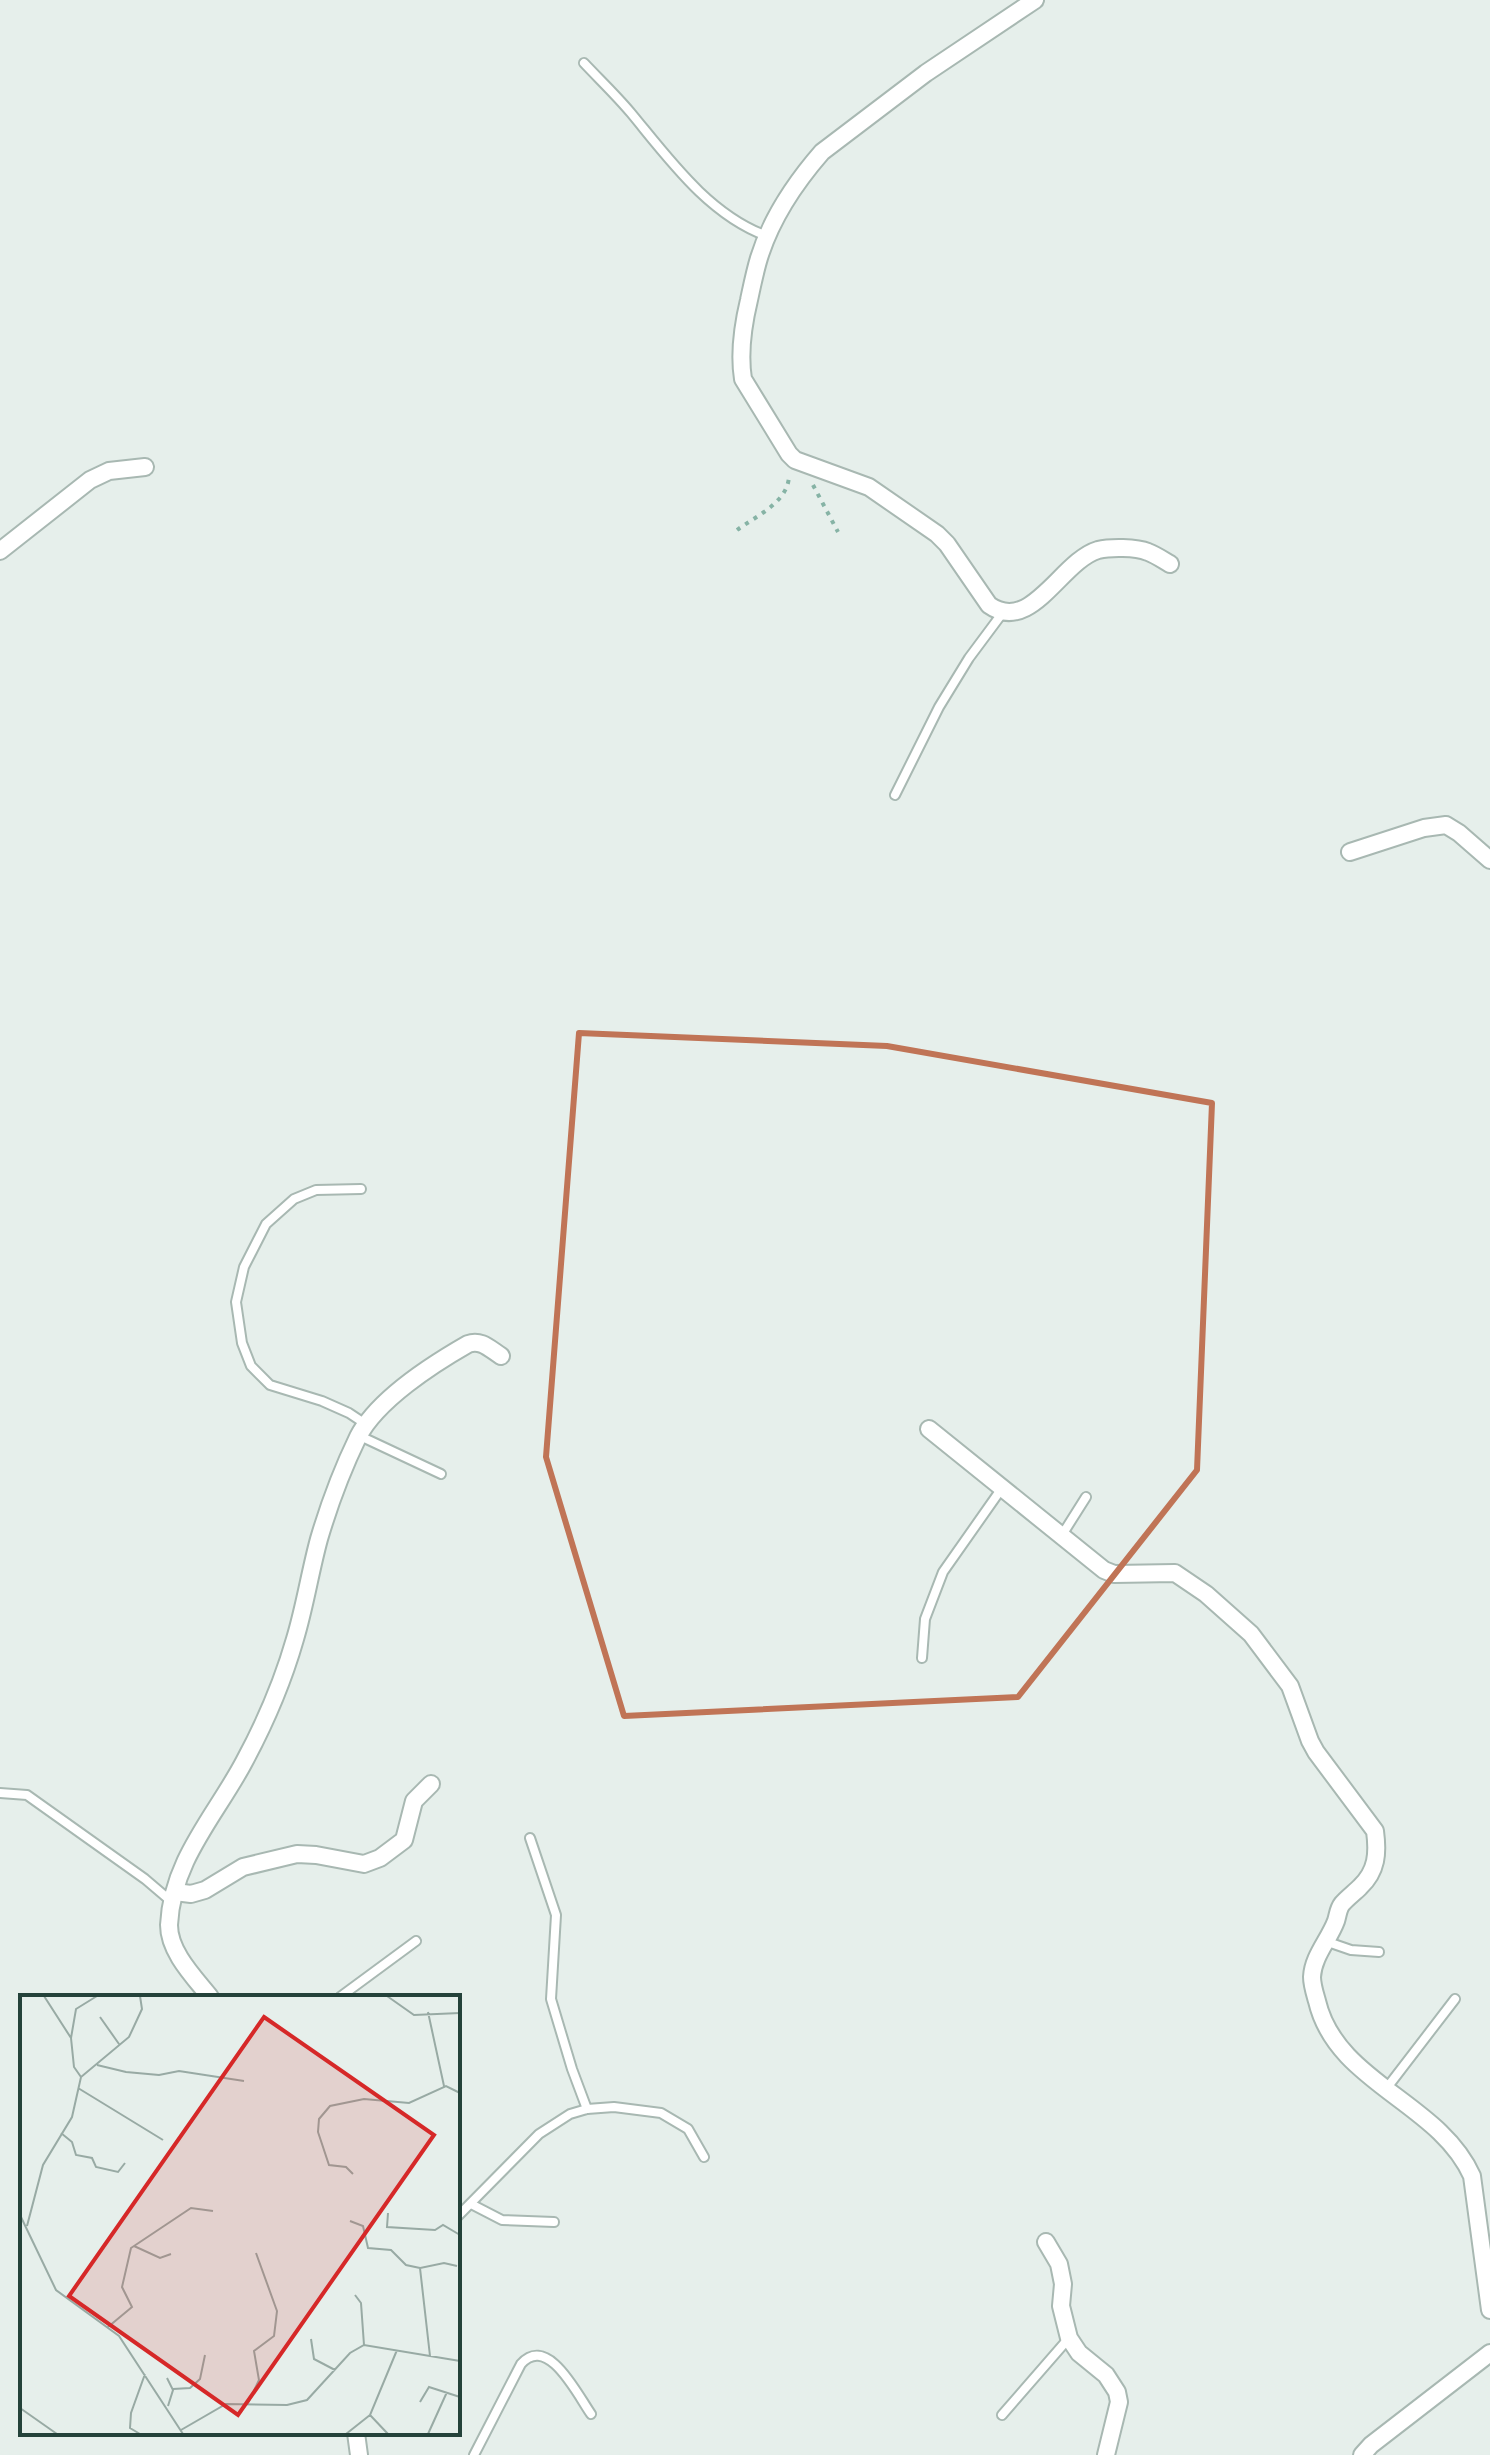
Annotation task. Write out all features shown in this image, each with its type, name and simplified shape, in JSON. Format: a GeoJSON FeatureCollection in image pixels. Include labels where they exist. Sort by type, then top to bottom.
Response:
{"type":"FeatureCollection","features":[{"type":"Feature","properties":{"kind":"street"},"geometry":{"type":"LineString","coordinates":[[1035,0],[926,73],[822,152],[781,208],[759,256],[744,320],[743,379],[789,454],[804,464],[869,487],[937,534],[989,605],[1016,612],[1028,608],[1076,563],[1100,549],[1146,551],[1170,564]]}},
{"type":"Feature","properties":{"kind":"street"},"geometry":{"type":"LineString","coordinates":[[0,551],[90,480],[109,471],[145,467]]}},
{"type":"Feature","properties":{"kind":"street"},"geometry":{"type":"LineString","coordinates":[[1350,852],[1424,828],[1446,825],[1490,860]]}},
{"type":"Feature","properties":{"kind":"street"},"geometry":{"type":"LineString","coordinates":[[208,1995],[176,1952],[170,1939],[169,1924],[174,1898],[193,1843],[244,1762],[280,1684],[320,1538],[340,1478],[363,1430],[395,1394],[425,1371],[476,1341],[501,1356]]}},
{"type":"Feature","properties":{"kind":"street"},"geometry":{"type":"LineString","coordinates":[[929,1429],[1104,1570],[1114,1574],[1175,1573],[1206,1594],[1251,1634],[1290,1686],[1316,1752],[1375,1831],[1377,1857],[1373,1868],[1366,1881],[1340,1907],[1315,1964],[1312,1977],[1321,2017],[1327,2032],[1339,2047],[1386,2090],[1421,2115],[1467,2166],[1472,2176],[1490,2310]]}},
{"type":"Feature","properties":{"kind":"street"},"geometry":{"type":"LineString","coordinates":[[174,1898],[205,1890],[243,1867],[297,1854],[364,1864],[380,1858],[404,1840],[414,1801],[431,1784]]}},
{"type":"Feature","properties":{"kind":"street"},"geometry":{"type":"LineString","coordinates":[[1046,2242],[1059,2264],[1063,2284],[1061,2306],[1069,2338],[1079,2353],[1106,2375],[1117,2392],[1119,2402],[1106,2455]]}},
{"type":"Feature","properties":{"kind":"street"},"geometry":{"type":"LineString","coordinates":[[1362,2455],[1490,2353]]}},
{"type":"Feature","properties":{"kind":"street"},"geometry":{"type":"LineString","coordinates":[[356,2435],[359,2455]]}},
{"type":"Feature","properties":{"kind":"lane"},"geometry":{"type":"LineString","coordinates":[[584,63],[668,159],[726,216],[768,236]]}},
{"type":"Feature","properties":{"kind":"lane"},"geometry":{"type":"LineString","coordinates":[[895,795],[939,707],[969,658],[1004,611]]}},
{"type":"Feature","properties":{"kind":"lane"},"geometry":{"type":"LineString","coordinates":[[361,1189],[316,1190],[294,1199],[266,1224],[244,1267],[236,1302],[242,1343],[251,1366],[270,1385],[349,1413],[363,1430],[441,1474]]}},
{"type":"Feature","properties":{"kind":"lane"},"geometry":{"type":"LineString","coordinates":[[922,1658],[925,1619],[943,1572],[1002,1488]]}},
{"type":"Feature","properties":{"kind":"lane"},"geometry":{"type":"LineString","coordinates":[[1061,1536],[1086,1497]]}},
{"type":"Feature","properties":{"kind":"lane"},"geometry":{"type":"LineString","coordinates":[[0,1793],[27,1795],[174,1898]]}},
{"type":"Feature","properties":{"kind":"lane"},"geometry":{"type":"LineString","coordinates":[[530,1838],[556,1915],[551,1999],[587,2109]]}},
{"type":"Feature","properties":{"kind":"lane"},"geometry":{"type":"LineString","coordinates":[[343,1995],[416,1941]]}},
{"type":"Feature","properties":{"kind":"lane"},"geometry":{"type":"LineString","coordinates":[[1324,1941],[1351,1950],[1379,1952]]}},
{"type":"Feature","properties":{"kind":"lane"},"geometry":{"type":"LineString","coordinates":[[1386,2090],[1455,1999]]}},
{"type":"Feature","properties":{"kind":"lane"},"geometry":{"type":"LineString","coordinates":[[460,2214],[539,2134],[570,2114],[587,2109],[614,2107],[661,2113],[688,2129],[704,2157]]}},
{"type":"Feature","properties":{"kind":"lane"},"geometry":{"type":"LineString","coordinates":[[471,2204],[502,2220],[554,2222]]}},
{"type":"Feature","properties":{"kind":"lane"},"geometry":{"type":"LineString","coordinates":[[1002,2415],[1069,2338]]}},
{"type":"Feature","properties":{"kind":"lane"},"geometry":{"type":"LineString","coordinates":[[474,2455],[521,2364],[533,2355],[543,2355],[553,2362],[591,2414]]}},
{"type":"Feature","properties":{"kind":"path"},"geometry":{"type":"LineString","coordinates":[[737,530],[782,497],[789,483],[789,454]]}},
{"type":"Feature","properties":{"kind":"path"},"geometry":{"type":"LineString","coordinates":[[804,464],[838,532]]}},
{"type":"Feature","properties":{"kind":"highlighted area"},"geometry":{"type":"Polygon","coordinates":[[[579,1033],[887,1046],[1212,1103],[1197,1470],[1018,1697],[624,1716],[546,1457],[579,1033]]]}}]}
